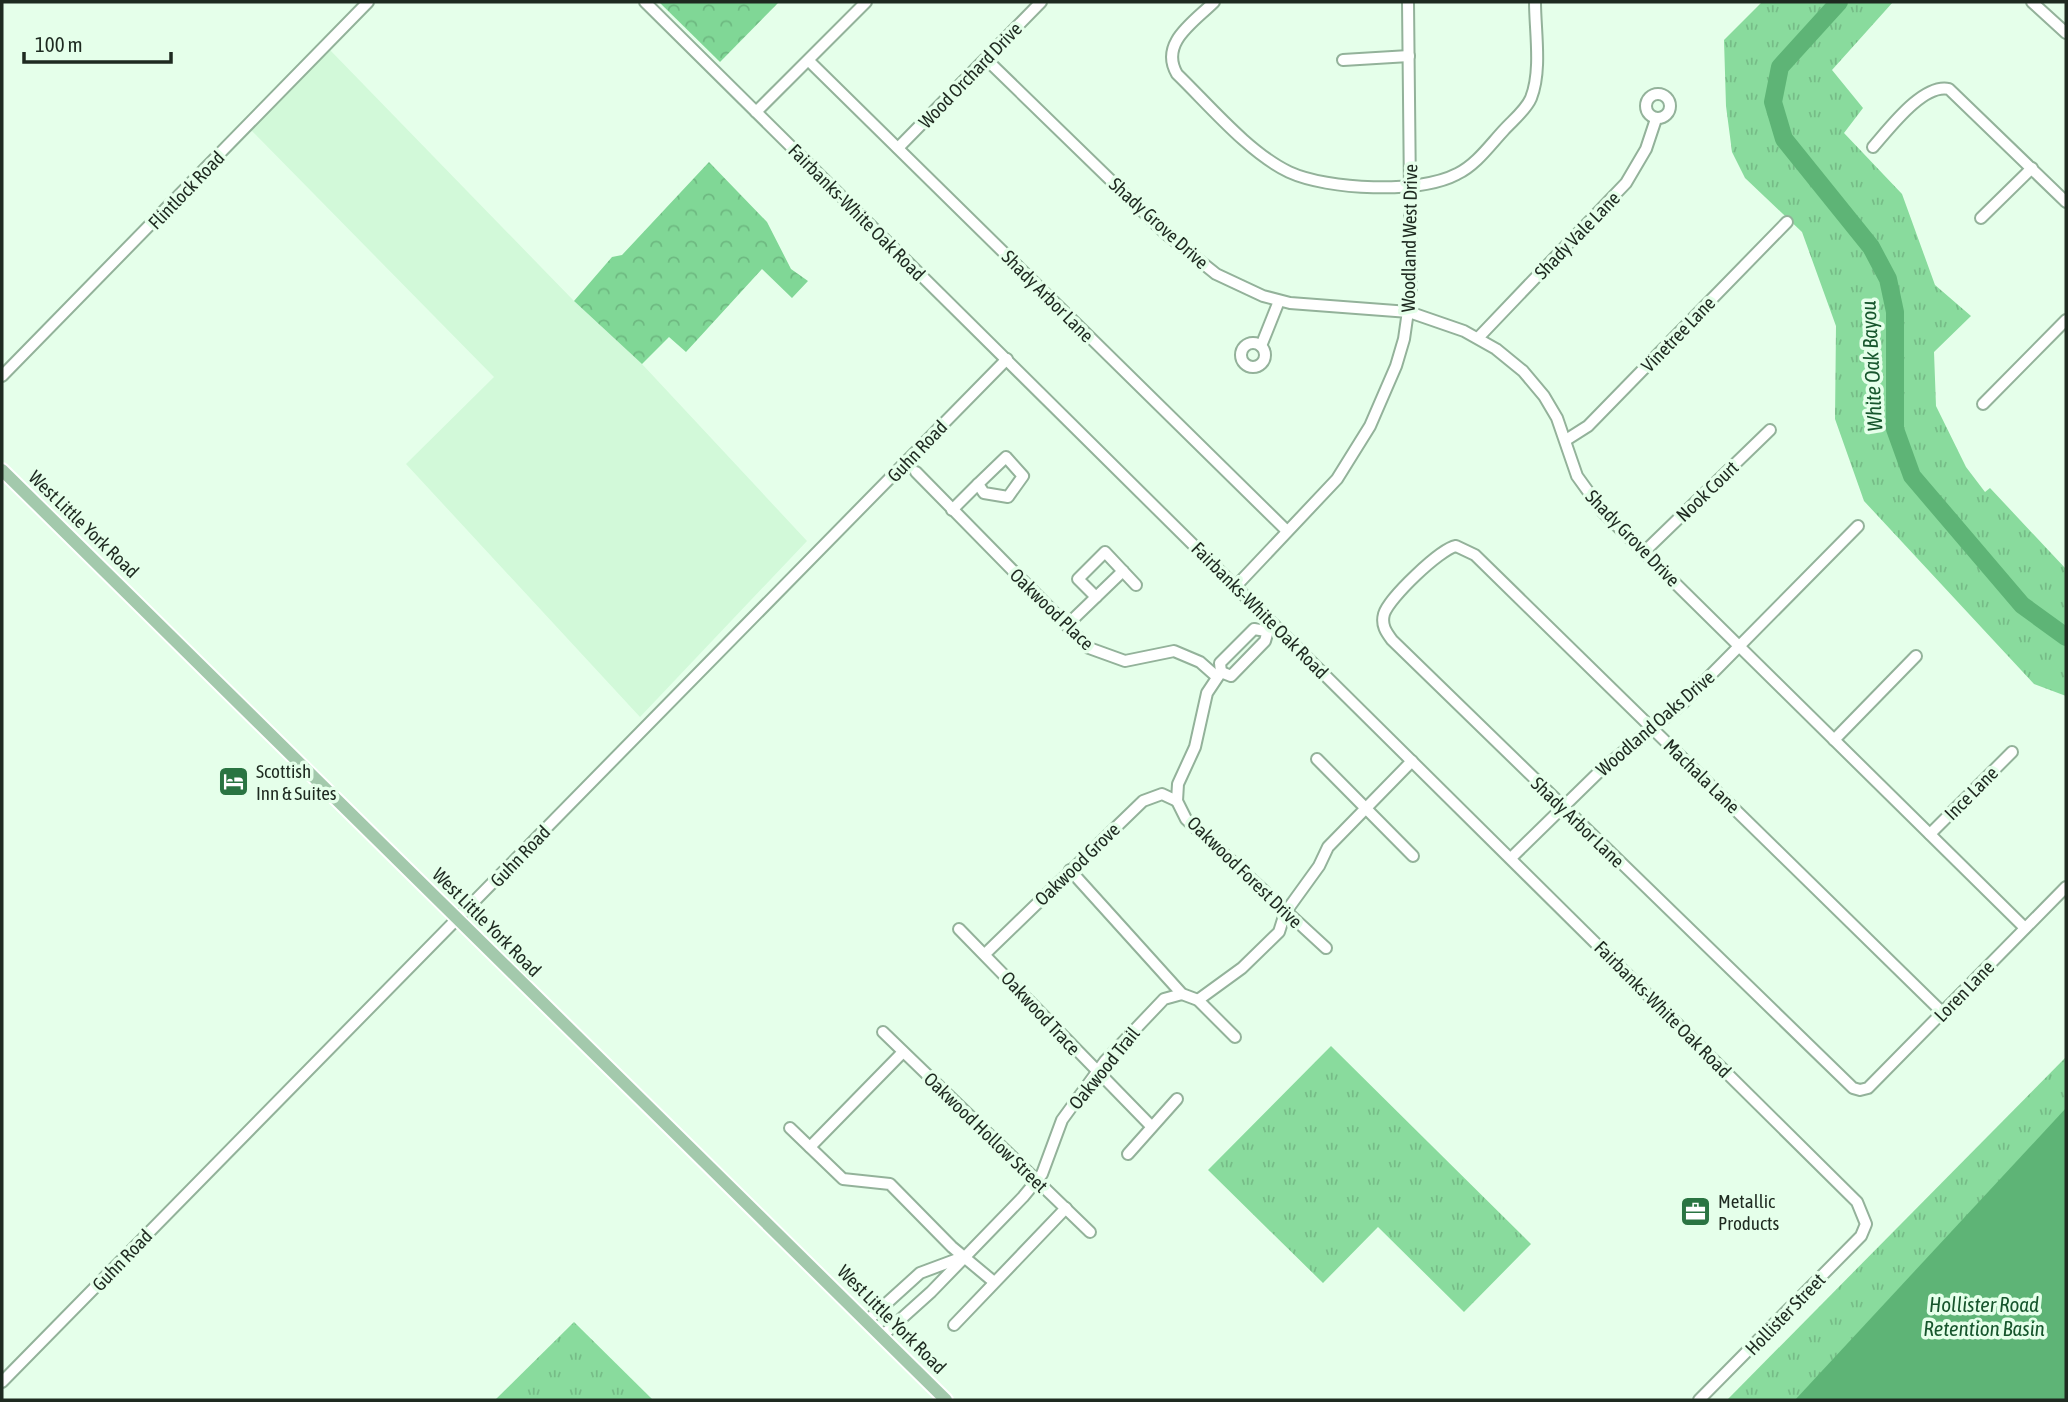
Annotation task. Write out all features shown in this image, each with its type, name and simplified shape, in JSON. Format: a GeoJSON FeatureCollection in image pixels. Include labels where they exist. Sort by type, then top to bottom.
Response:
{"type":"FeatureCollection","features":[{"type":"Feature","properties":{"kind":"main road","name":"West Little York Road"},"geometry":{"type":"LineString","coordinates":[[2,470],[946,1400]]}},
{"type":"Feature","properties":{"kind":"street","name":"Flintlock Road"},"geometry":{"type":"LineString","coordinates":[[2,376],[368,2]]}},
{"type":"Feature","properties":{"kind":"street","name":"Fairbanks-White Oak Road"},"geometry":{"type":"LineString","coordinates":[[645,2],[1236,586],[1269,627],[1412,761],[1857,1202],[1866,1224]]}},
{"type":"Feature","properties":{"kind":"street"},"geometry":{"type":"LineString","coordinates":[[756,112],[866,2]]}},
{"type":"Feature","properties":{"kind":"street","name":"Wood Orchard Drive"},"geometry":{"type":"LineString","coordinates":[[898,148],[1041,2]]}},
{"type":"Feature","properties":{"kind":"street"},"geometry":{"type":"LineString","coordinates":[[1214,2],[1174,42],[1170,59],[1177,74],[1261,153],[1289,172],[1324,182],[1412,185],[1439,181],[1467,168],[1528,104],[1536,74],[1535,2]]}},
{"type":"Feature","properties":{"kind":"street","name":"Woodland West Drive"},"geometry":{"type":"LineString","coordinates":[[1236,586],[1337,479],[1370,426],[1396,366],[1409,312],[1412,185],[1408,2]]}},
{"type":"Feature","properties":{"kind":"street"},"geometry":{"type":"LineString","coordinates":[[2032,2],[2066,33]]}},
{"type":"Feature","properties":{"kind":"street"},"geometry":{"type":"LineString","coordinates":[[1343,60],[1409,56]]}},
{"type":"Feature","properties":{"kind":"street","name":"Shady Grove Drive"},"geometry":{"type":"LineString","coordinates":[[986,59],[1183,250],[1238,286],[1279,301],[1318,307],[1409,312],[1440,321],[1478,338],[1534,382],[1552,407],[1577,476],[1603,512],[2025,928]]}},
{"type":"Feature","properties":{"kind":"street","name":"Shady Arbor Lane"},"geometry":{"type":"LineString","coordinates":[[809,61],[1287,531]]}},
{"type":"Feature","properties":{"kind":"street"},"geometry":{"type":"LineString","coordinates":[[1873,147],[1920,98],[1942,87],[1956,93],[2066,202]]}},
{"type":"Feature","properties":{"kind":"street","name":"Shady Vale Lane"},"geometry":{"type":"LineString","coordinates":[[1478,338],[1626,183],[1646,149],[1656,119]]}},
{"type":"Feature","properties":{"kind":"street"},"geometry":{"type":"LineString","coordinates":[[1981,218],[2032,168]]}},
{"type":"Feature","properties":{"kind":"street","name":"Vinetree Lane"},"geometry":{"type":"LineString","coordinates":[[1566,440],[1588,426],[1787,222]]}},
{"type":"Feature","properties":{"kind":"street"},"geometry":{"type":"LineString","coordinates":[[1261,346],[1279,301]]}},
{"type":"Feature","properties":{"kind":"street"},"geometry":{"type":"LineString","coordinates":[[1983,404],[2066,320]]}},
{"type":"Feature","properties":{"kind":"street","name":"Guhn Road"},"geometry":{"type":"LineString","coordinates":[[2,1382],[1007,359]]}},
{"type":"Feature","properties":{"kind":"street","name":"Nook Court"},"geometry":{"type":"LineString","coordinates":[[1644,552],[1770,430]]}},
{"type":"Feature","properties":{"kind":"street","name":"Oakwood Place"},"geometry":{"type":"LineString","coordinates":[[916,472],[1089,648],[1125,661],[1174,651],[1200,662],[1219,675]]}},
{"type":"Feature","properties":{"kind":"street"},"geometry":{"type":"LineString","coordinates":[[952,510],[978,484]]}},
{"type":"Feature","properties":{"kind":"street","name":"Woodland Oaks Drive"},"geometry":{"type":"LineString","coordinates":[[1511,859],[1562,806],[1684,702],[1858,526]]}},
{"type":"Feature","properties":{"kind":"street","name":"Shady Arbor Lane"},"geometry":{"type":"LineString","coordinates":[[1456,546],[1442,550],[1390,605],[1383,617],[1383,625],[1392,640],[1846,1083],[1860,1090]]}},
{"type":"Feature","properties":{"kind":"street","name":"Machala Lane"},"geometry":{"type":"LineString","coordinates":[[1456,546],[1475,555],[1943,1013]]}},
{"type":"Feature","properties":{"kind":"street"},"geometry":{"type":"LineString","coordinates":[[1096,597],[1078,579],[1105,552],[1136,585]]}},
{"type":"Feature","properties":{"kind":"street"},"geometry":{"type":"LineString","coordinates":[[1066,625],[1123,571]]}},
{"type":"Feature","properties":{"kind":"street"},"geometry":{"type":"LineString","coordinates":[[1219,675],[1231,676],[1265,641],[1269,627]]}},
{"type":"Feature","properties":{"kind":"street","name":"Oakwood Forest Drive"},"geometry":{"type":"LineString","coordinates":[[1269,627],[1254,629],[1220,663],[1219,675],[1207,693],[1195,747],[1178,784],[1177,801],[1186,819],[1326,948]]}},
{"type":"Feature","properties":{"kind":"street"},"geometry":{"type":"LineString","coordinates":[[1834,740],[1916,656]]}},
{"type":"Feature","properties":{"kind":"street","name":"Ince Lane"},"geometry":{"type":"LineString","coordinates":[[1930,834],[2012,752]]}},
{"type":"Feature","properties":{"kind":"street"},"geometry":{"type":"LineString","coordinates":[[1317,759],[1413,856]]}},
{"type":"Feature","properties":{"kind":"street"},"geometry":{"type":"LineString","coordinates":[[1198,1000],[1256,956],[1279,932],[1286,913],[1319,866],[1328,847],[1412,761]]}},
{"type":"Feature","properties":{"kind":"street","name":"Oakwood Grove"},"geometry":{"type":"LineString","coordinates":[[985,954],[1143,801],[1162,794],[1177,801]]}},
{"type":"Feature","properties":{"kind":"street"},"geometry":{"type":"LineString","coordinates":[[1070,870],[1182,994],[1198,1000],[1235,1037]]}},
{"type":"Feature","properties":{"kind":"street","name":"Loren Lane"},"geometry":{"type":"LineString","coordinates":[[1860,1090],[1868,1088],[2066,887]]}},
{"type":"Feature","properties":{"kind":"street","name":"Oakwood Trace"},"geometry":{"type":"LineString","coordinates":[[959,929],[1151,1126]]}},
{"type":"Feature","properties":{"kind":"street","name":"Oakwood Trail"},"geometry":{"type":"LineString","coordinates":[[882,1336],[966,1256],[1037,1181],[1062,1120],[1097,1072],[1164,999],[1182,994]]}},
{"type":"Feature","properties":{"kind":"street","name":"Oakwood Hollow Street"},"geometry":{"type":"LineString","coordinates":[[883,1032],[1090,1232]]}},
{"type":"Feature","properties":{"kind":"street"},"geometry":{"type":"LineString","coordinates":[[810,1147],[903,1052]]}},
{"type":"Feature","properties":{"kind":"street"},"geometry":{"type":"LineString","coordinates":[[1128,1154],[1177,1099]]}},
{"type":"Feature","properties":{"kind":"street"},"geometry":{"type":"LineString","coordinates":[[790,1128],[843,1179],[890,1184],[952,1247],[994,1282]]}},
{"type":"Feature","properties":{"kind":"street"},"geometry":{"type":"LineString","coordinates":[[954,1325],[1066,1208]]}},
{"type":"Feature","properties":{"kind":"street","name":"Hollister Street"},"geometry":{"type":"LineString","coordinates":[[1699,1400],[1861,1236],[1866,1224]]}},
{"type":"Feature","properties":{"kind":"street","name":"Oakwood Trail"},"geometry":{"type":"LineString","coordinates":[[867,1321],[920,1273],[966,1256]]}},
{"type":"Feature","properties":{"kind":"shaded area"},"geometry":{"type":"Polygon","coordinates":[[[330,50],[574,301],[642,364],[807,541],[640,717],[406,464],[494,377],[251,130],[330,50]]]}},
{"type":"Feature","properties":{"kind":"green space"},"geometry":{"type":"Polygon","coordinates":[[[659,2],[779,2],[720,62],[659,2]]]}},
{"type":"Feature","properties":{"kind":"green space"},"geometry":{"type":"Polygon","coordinates":[[[1762,2],[1893,2],[1832,70],[1863,108],[1844,133],[1902,194],[1935,285],[1971,316],[1934,352],[1936,406],[1966,467],[1985,492],[1990,488],[2066,569],[2066,696],[2034,684],[1864,501],[1835,419],[1836,326],[1802,232],[1745,178],[1732,152],[1726,106],[1724,40],[1762,2]]]}},
{"type":"Feature","properties":{"kind":"green space"},"geometry":{"type":"Polygon","coordinates":[[[709,162],[767,222],[791,269],[808,281],[792,298],[762,269],[686,352],[669,337],[642,364],[574,301],[612,257],[622,255],[709,162]]]}},
{"type":"Feature","properties":{"kind":"green space"},"geometry":{"type":"Polygon","coordinates":[[[1331,1046],[1531,1244],[1464,1312],[1378,1227],[1323,1283],[1208,1170],[1331,1046]]]}},
{"type":"Feature","properties":{"kind":"green space","name":"Hollister Road Retention Basin"},"geometry":{"type":"Polygon","coordinates":[[[2066,1057],[2066,1400],[1727,1400],[2066,1057]]]}},
{"type":"Feature","properties":{"kind":"green space"},"geometry":{"type":"Polygon","coordinates":[[[574,1322],[653,1400],[495,1400],[574,1322]]]}},
{"type":"Feature","properties":{"kind":"water","name":"Hollister Road Retention Basin"},"geometry":{"type":"Polygon","coordinates":[[[2066,1108],[2066,1400],[1795,1400],[2066,1108]]]}},
{"type":"Feature","properties":{"kind":"waterway","name":"White Oak Bayou"},"geometry":{"type":"LineString","coordinates":[[1839,2],[1780,67],[1773,102],[1784,139],[1871,247],[1888,279],[1895,312],[1895,429],[1912,476],[2022,605],[2066,637]]}},
{"type":"Feature","properties":{"kind":"place","name":"Scottish Inn & Suites"},"geometry":{"type":"Point","coordinates":[233,782]}},
{"type":"Feature","properties":{"kind":"place","name":"Metallic Products"},"geometry":{"type":"Point","coordinates":[1695,1212]}}]}
